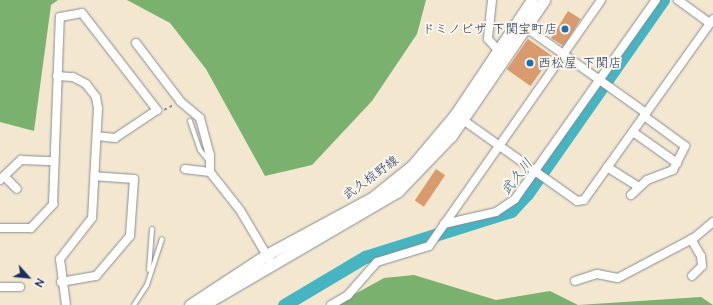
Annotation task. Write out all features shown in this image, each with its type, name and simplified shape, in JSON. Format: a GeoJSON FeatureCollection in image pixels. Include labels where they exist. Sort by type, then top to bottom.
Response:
{"type":"FeatureCollection","features":[{"type":"Feature","properties":{"kind":"main road","name":"武久椋野線"},"geometry":{"type":"LineString","coordinates":[[268,259],[377,206],[398,191],[436,155],[463,120],[522,25],[532,0]]}},
{"type":"Feature","properties":{"kind":"main road","name":"武久椋野線"},"geometry":{"type":"LineString","coordinates":[[203,305],[268,259],[347,213],[402,175],[443,131],[498,50],[544,0]]}},
{"type":"Feature","properties":{"kind":"main road","name":"武久椋野線"},"geometry":{"type":"LineString","coordinates":[[190,305],[213,298]]}},
{"type":"Feature","properties":{"kind":"street"},"geometry":{"type":"LineString","coordinates":[[492,0],[488,39],[498,50]]}},
{"type":"Feature","properties":{"kind":"street"},"geometry":{"type":"LineString","coordinates":[[331,305],[354,289],[377,262],[429,246],[601,0]]}},
{"type":"Feature","properties":{"kind":"street"},"geometry":{"type":"LineString","coordinates":[[441,227],[504,208],[536,172],[656,0]]}},
{"type":"Feature","properties":{"kind":"street"},"geometry":{"type":"LineString","coordinates":[[463,120],[577,201],[584,200],[712,21],[678,0]]}},
{"type":"Feature","properties":{"kind":"street"},"geometry":{"type":"LineString","coordinates":[[0,228],[31,228],[53,204],[60,16],[82,13],[156,110],[115,138],[97,136]]}},
{"type":"Feature","properties":{"kind":"street"},"geometry":{"type":"LineString","coordinates":[[522,25],[609,86],[685,146],[673,170],[638,186],[631,195]]}},
{"type":"Feature","properties":{"kind":"street"},"geometry":{"type":"LineString","coordinates":[[136,43],[181,102],[202,122],[210,162],[210,172],[244,217],[268,259]]}},
{"type":"Feature","properties":{"kind":"street"},"geometry":{"type":"LineString","coordinates":[[57,76],[76,78],[91,88],[98,108],[92,218],[60,259],[61,282],[66,305]]}},
{"type":"Feature","properties":{"kind":"street"},"geometry":{"type":"LineString","coordinates":[[632,132],[677,163]]}},
{"type":"Feature","properties":{"kind":"street"},"geometry":{"type":"LineString","coordinates":[[17,189],[2,178],[21,160],[54,161]]}},
{"type":"Feature","properties":{"kind":"street"},"geometry":{"type":"LineString","coordinates":[[607,167],[638,186]]}},
{"type":"Feature","properties":{"kind":"street"},"geometry":{"type":"LineString","coordinates":[[185,169],[210,172]]}},
{"type":"Feature","properties":{"kind":"street"},"geometry":{"type":"LineString","coordinates":[[61,282],[96,276],[130,236],[134,179],[95,176]]}},
{"type":"Feature","properties":{"kind":"street"},"geometry":{"type":"LineString","coordinates":[[575,281],[597,274],[618,278],[692,239],[713,222]]}},
{"type":"Feature","properties":{"kind":"street"},"geometry":{"type":"LineString","coordinates":[[692,239],[701,256],[702,266],[692,276]]}},
{"type":"Feature","properties":{"kind":"street"},"geometry":{"type":"LineString","coordinates":[[0,287],[20,286]]}},
{"type":"Feature","properties":{"kind":"lane"},"geometry":{"type":"LineString","coordinates":[[190,121],[200,150],[210,162]]}},
{"type":"Feature","properties":{"kind":"lane"},"geometry":{"type":"LineString","coordinates":[[149,275],[152,229]]}},
{"type":"Feature","properties":{"kind":"lane"},"geometry":{"type":"LineString","coordinates":[[134,305],[146,288],[149,275],[162,240]]}},
{"type":"Feature","properties":{"kind":"path"},"geometry":{"type":"LineString","coordinates":[[156,110],[181,102]]}},
{"type":"Feature","properties":{"kind":"green space"},"geometry":{"type":"Polygon","coordinates":[[[0,0],[58,0],[51,5],[34,131],[0,122],[0,0]]]}},
{"type":"Feature","properties":{"kind":"green space"},"geometry":{"type":"Polygon","coordinates":[[[127,0],[426,0],[417,34],[372,101],[312,165],[265,176],[206,69],[170,23],[127,0]]]}},
{"type":"Feature","properties":{"kind":"green space"},"geometry":{"type":"Polygon","coordinates":[[[414,275],[496,300],[550,291],[578,305],[335,305],[384,278],[414,275]]]}},
{"type":"Feature","properties":{"kind":"green space"},"geometry":{"type":"Polygon","coordinates":[[[701,297],[713,305],[578,305],[701,297]]]}},
{"type":"Feature","properties":{"kind":"building","name":"ドミノピザ 下関宝町店"},"geometry":{"type":"Polygon","coordinates":[[[568,11],[581,19],[564,46],[551,38],[568,11]]]}},
{"type":"Feature","properties":{"kind":"building","name":"西松屋 下関店"},"geometry":{"type":"Polygon","coordinates":[[[528,39],[552,56],[531,86],[507,69],[528,39]]]}},
{"type":"Feature","properties":{"kind":"building"},"geometry":{"type":"Polygon","coordinates":[[[436,169],[445,175],[424,207],[415,201],[436,169]]]}},
{"type":"Feature","properties":{"kind":"waterway","name":"武久川"},"geometry":{"type":"LineString","coordinates":[[284,305],[365,257],[511,211],[527,194],[663,0]]}},
{"type":"Feature","properties":{"kind":"place","name":"ドミノピザ 下関宝町店"},"geometry":{"type":"Point","coordinates":[565,29]}},
{"type":"Feature","properties":{"kind":"place","name":"西松屋 下関店"},"geometry":{"type":"Point","coordinates":[530,63]}}]}
